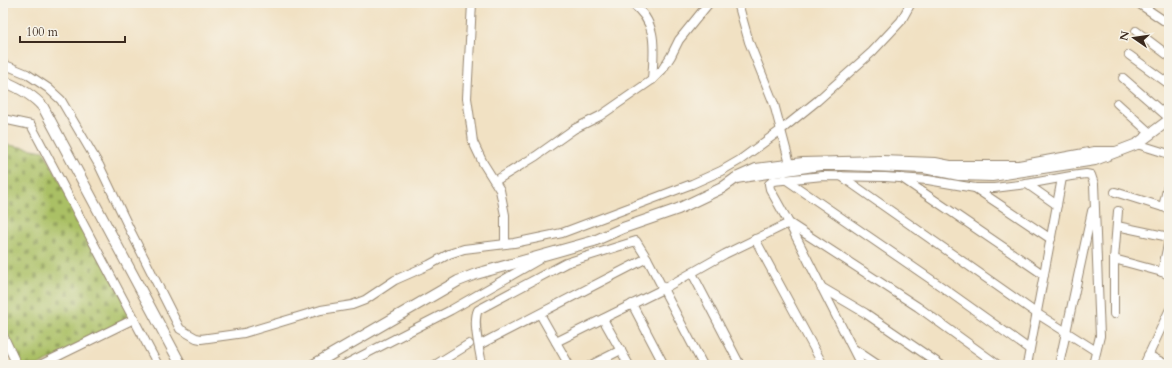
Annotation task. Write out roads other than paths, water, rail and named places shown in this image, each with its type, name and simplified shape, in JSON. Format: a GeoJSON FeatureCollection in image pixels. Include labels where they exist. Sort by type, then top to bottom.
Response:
{"type":"FeatureCollection","features":[{"type":"Feature","properties":{"kind":"street"},"geometry":{"type":"LineString","coordinates":[[472,3],[467,98],[473,142],[483,163],[500,190],[505,215],[506,244]]}},
{"type":"Feature","properties":{"kind":"street"},"geometry":{"type":"LineString","coordinates":[[631,3],[647,18],[651,29],[654,52],[652,80]]}},
{"type":"Feature","properties":{"kind":"street"},"geometry":{"type":"LineString","coordinates":[[495,181],[536,156],[574,129],[600,116],[652,80],[662,70],[679,40],[708,3]]}},
{"type":"Feature","properties":{"kind":"street"},"geometry":{"type":"LineString","coordinates":[[738,3],[749,42],[774,104],[790,164]]}},
{"type":"Feature","properties":{"kind":"street"},"geometry":{"type":"LineString","coordinates":[[3,64],[27,74],[48,88],[61,100],[99,165],[180,329],[196,338],[244,333],[321,310],[352,305],[365,300],[395,280],[429,265],[449,254],[464,249],[506,244],[562,233],[692,184],[731,165],[781,130],[817,101],[872,52],[901,21],[911,3]]}},
{"type":"Feature","properties":{"kind":"street"},"geometry":{"type":"LineString","coordinates":[[1141,5],[1169,24]]}},
{"type":"Feature","properties":{"kind":"street"},"geometry":{"type":"LineString","coordinates":[[1136,31],[1169,56]]}},
{"type":"Feature","properties":{"kind":"street"},"geometry":{"type":"LineString","coordinates":[[1129,55],[1169,84]]}},
{"type":"Feature","properties":{"kind":"street"},"geometry":{"type":"LineString","coordinates":[[736,178],[820,166],[838,165],[924,168],[958,175],[992,176],[1095,160],[1137,144],[1169,120],[1123,78]]}},
{"type":"Feature","properties":{"kind":"street"},"geometry":{"type":"LineString","coordinates":[[3,81],[36,99],[42,107],[181,365]]}},
{"type":"Feature","properties":{"kind":"street"},"geometry":{"type":"LineString","coordinates":[[1117,103],[1150,133]]}},
{"type":"Feature","properties":{"kind":"street"},"geometry":{"type":"LineString","coordinates":[[3,119],[30,125],[158,365]]}},
{"type":"Feature","properties":{"kind":"street"},"geometry":{"type":"LineString","coordinates":[[1137,144],[1169,154]]}},
{"type":"Feature","properties":{"kind":"street"},"geometry":{"type":"LineString","coordinates":[[313,365],[458,281],[476,274],[594,241],[623,228],[678,209],[722,188],[736,178],[756,169],[790,164],[864,161],[935,163],[950,166],[1019,166],[1095,152],[1114,152]]}},
{"type":"Feature","properties":{"kind":"street"},"geometry":{"type":"LineString","coordinates":[[862,365],[770,189],[769,184],[773,180],[823,176],[902,178],[928,180],[975,188],[994,188],[1086,174],[1091,175],[1094,184],[1095,200],[1100,336],[1093,365]]}},
{"type":"Feature","properties":{"kind":"street"},"geometry":{"type":"LineString","coordinates":[[841,176],[1036,313],[1096,351]]}},
{"type":"Feature","properties":{"kind":"street"},"geometry":{"type":"LineString","coordinates":[[902,178],[1044,275]]}},
{"type":"Feature","properties":{"kind":"street"},"geometry":{"type":"LineString","coordinates":[[1026,365],[1062,178]]}},
{"type":"Feature","properties":{"kind":"street"},"geometry":{"type":"LineString","coordinates":[[785,179],[1030,349]]}},
{"type":"Feature","properties":{"kind":"street"},"geometry":{"type":"LineString","coordinates":[[1115,192],[1166,208],[1169,181]]}},
{"type":"Feature","properties":{"kind":"street"},"geometry":{"type":"LineString","coordinates":[[1027,184],[1057,205]]}},
{"type":"Feature","properties":{"kind":"street"},"geometry":{"type":"LineString","coordinates":[[975,188],[1050,239]]}},
{"type":"Feature","properties":{"kind":"street"},"geometry":{"type":"LineString","coordinates":[[1059,365],[1095,200]]}},
{"type":"Feature","properties":{"kind":"street"},"geometry":{"type":"LineString","coordinates":[[1114,314],[1114,259],[1118,211]]}},
{"type":"Feature","properties":{"kind":"street"},"geometry":{"type":"LineString","coordinates":[[556,342],[663,289],[725,254],[789,223]]}},
{"type":"Feature","properties":{"kind":"street"},"geometry":{"type":"LineString","coordinates":[[789,223],[918,307],[998,365]]}},
{"type":"Feature","properties":{"kind":"street"},"geometry":{"type":"LineString","coordinates":[[1117,226],[1169,237]]}},
{"type":"Feature","properties":{"kind":"street"},"geometry":{"type":"LineString","coordinates":[[756,239],[823,365]]}},
{"type":"Feature","properties":{"kind":"street"},"geometry":{"type":"LineString","coordinates":[[1114,259],[1165,273],[1169,240]]}},
{"type":"Feature","properties":{"kind":"street"},"geometry":{"type":"LineString","coordinates":[[482,365],[476,314],[478,310],[559,266],[636,242],[647,258],[702,365]]}},
{"type":"Feature","properties":{"kind":"street"},"geometry":{"type":"LineString","coordinates":[[344,365],[451,310],[547,254]]}},
{"type":"Feature","properties":{"kind":"street"},"geometry":{"type":"LineString","coordinates":[[479,345],[647,258]]}},
{"type":"Feature","properties":{"kind":"street"},"geometry":{"type":"LineString","coordinates":[[692,273],[740,365]]}},
{"type":"Feature","properties":{"kind":"street"},"geometry":{"type":"LineString","coordinates":[[821,287],[865,313],[941,365]]}},
{"type":"Feature","properties":{"kind":"street"},"geometry":{"type":"LineString","coordinates":[[632,304],[664,365]]}},
{"type":"Feature","properties":{"kind":"street"},"geometry":{"type":"LineString","coordinates":[[1144,365],[1169,311]]}},
{"type":"Feature","properties":{"kind":"street"},"geometry":{"type":"LineString","coordinates":[[540,314],[568,365]]}},
{"type":"Feature","properties":{"kind":"street"},"geometry":{"type":"LineString","coordinates":[[40,365],[134,319]]}},
{"type":"Feature","properties":{"kind":"street"},"geometry":{"type":"LineString","coordinates":[[603,319],[622,350],[629,365]]}},
{"type":"Feature","properties":{"kind":"street"},"geometry":{"type":"LineString","coordinates":[[3,335],[6,350],[17,365]]}},
{"type":"Feature","properties":{"kind":"street"},"geometry":{"type":"LineString","coordinates":[[435,365],[469,344]]}},
{"type":"Feature","properties":{"kind":"street"},"geometry":{"type":"LineString","coordinates":[[853,348],[878,365]]}},
{"type":"Feature","properties":{"kind":"street"},"geometry":{"type":"LineString","coordinates":[[592,365],[622,350]]}},
{"type":"Feature","properties":{"kind":"street"},"geometry":{"type":"LineString","coordinates":[[1148,356],[1167,365]]}}]}
